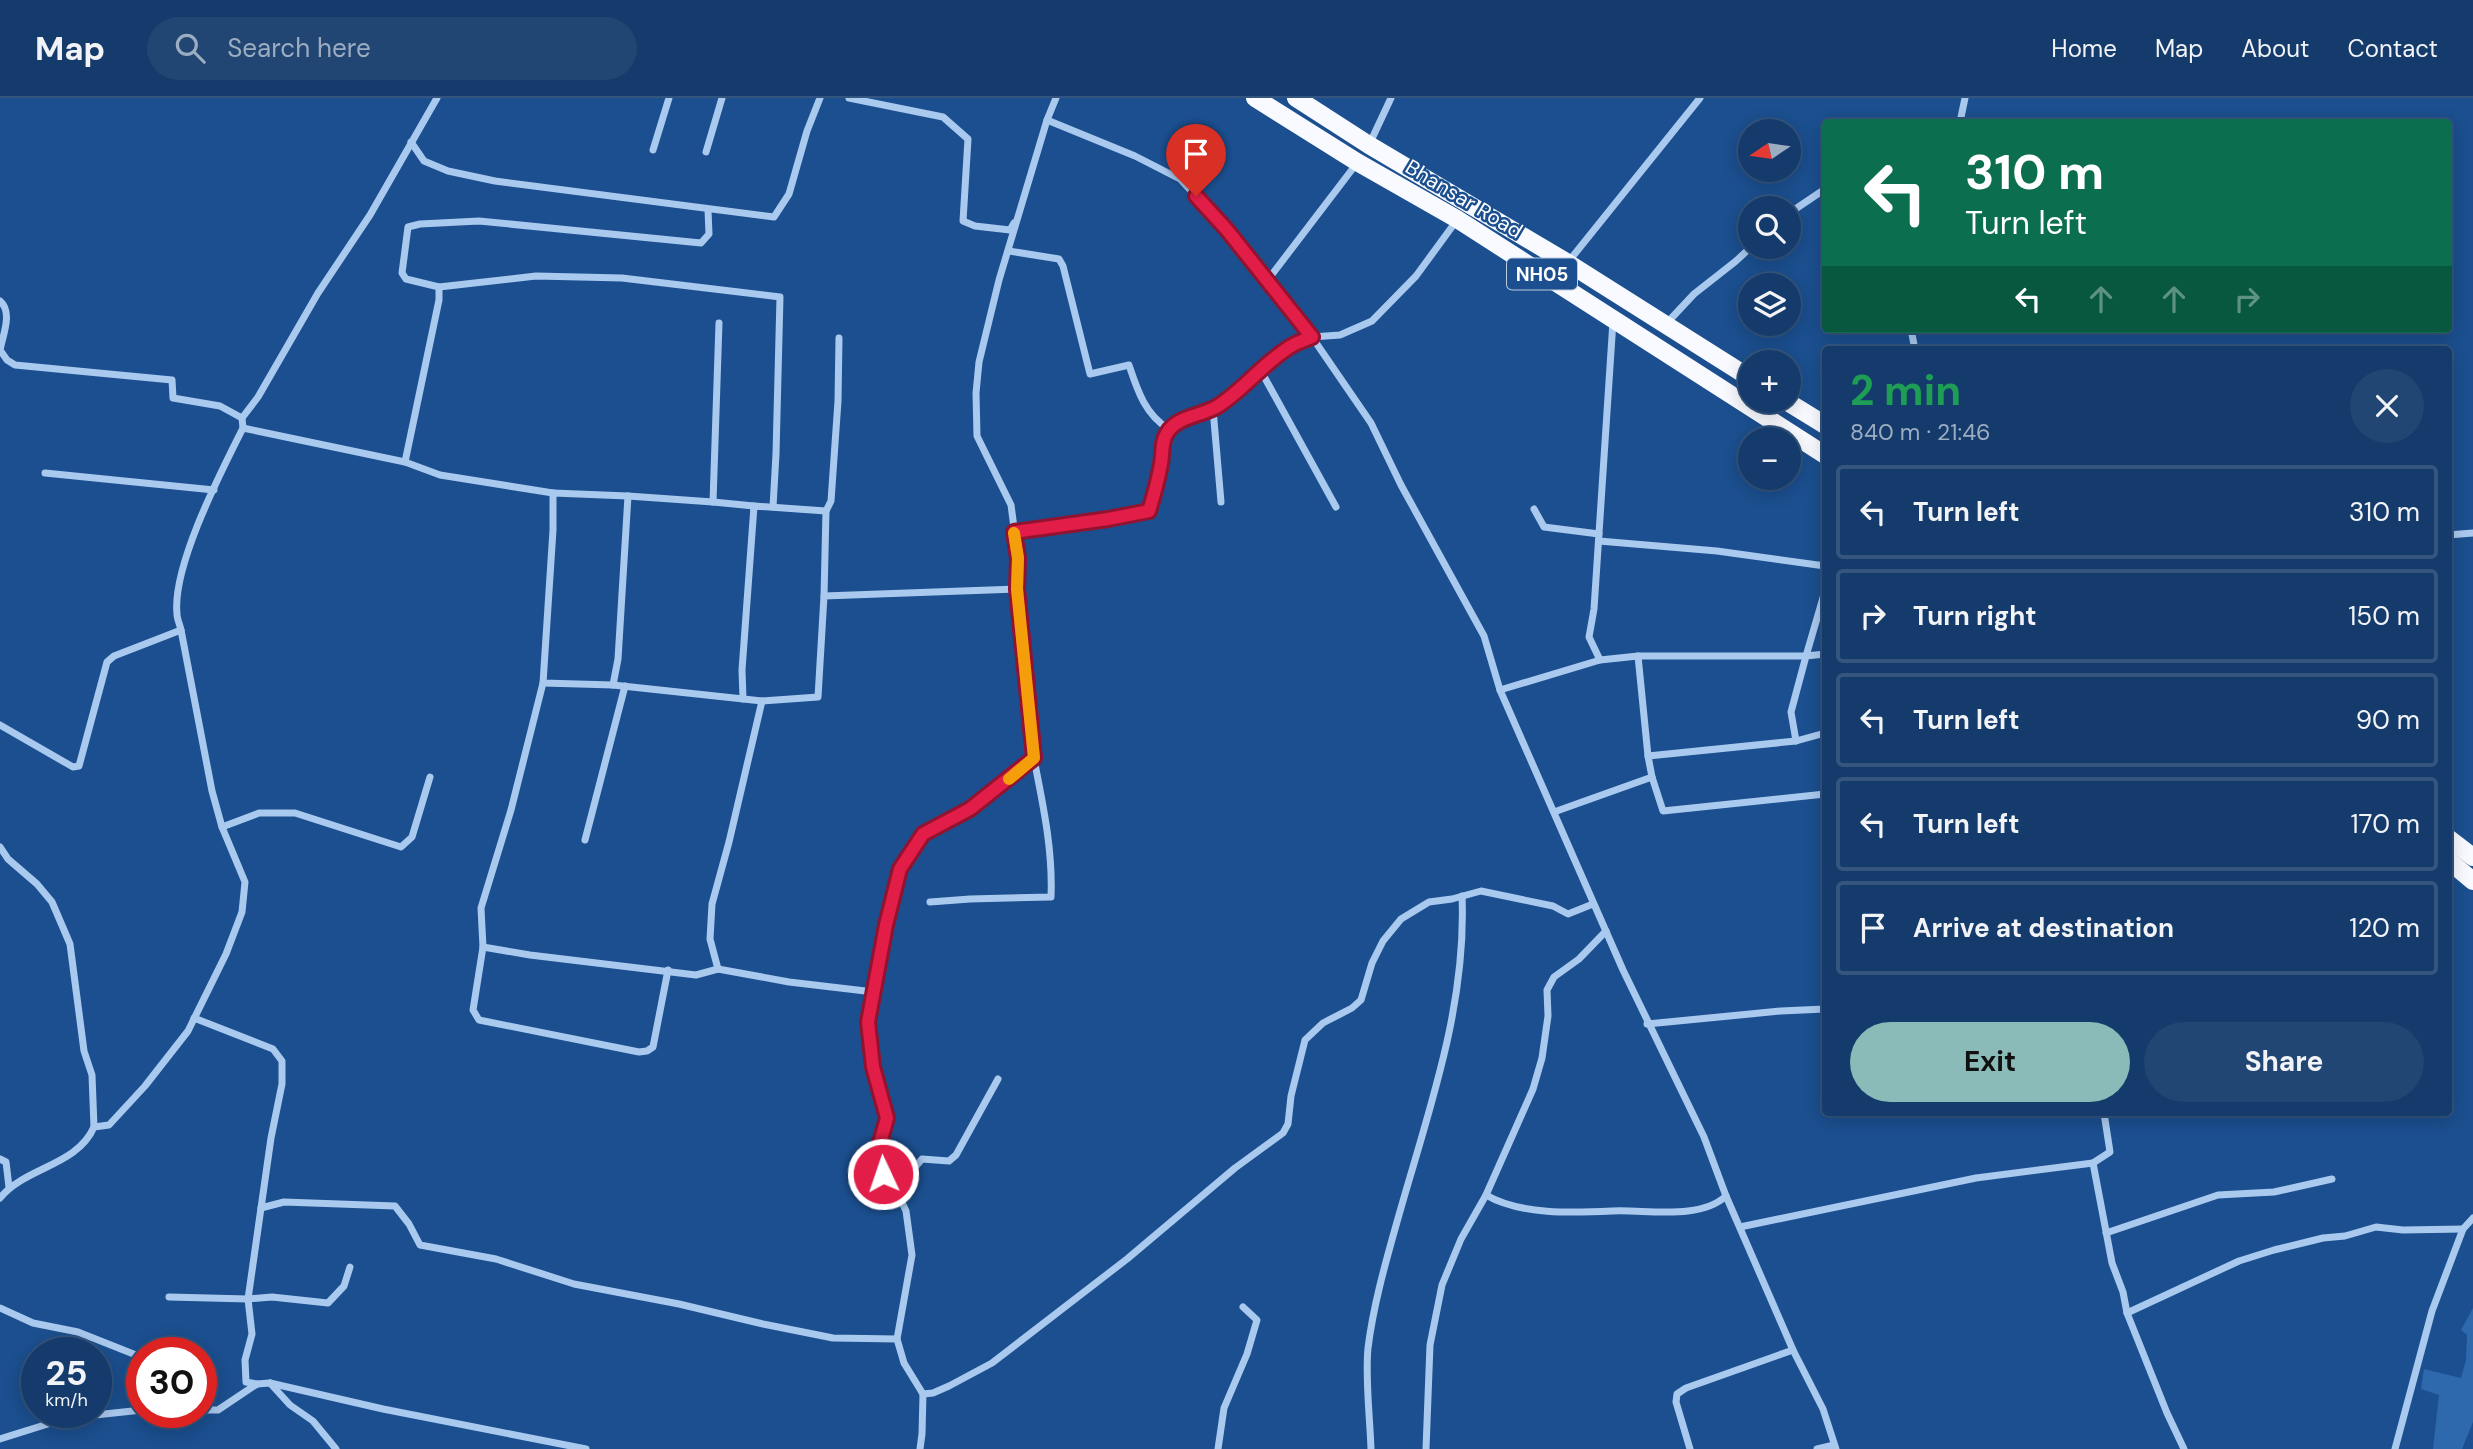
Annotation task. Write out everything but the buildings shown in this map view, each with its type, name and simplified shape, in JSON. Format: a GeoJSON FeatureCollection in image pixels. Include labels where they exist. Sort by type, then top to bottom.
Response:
{"type":"FeatureCollection","features":[{"type":"Feature","properties":{"kind":"highway","name":"Bhansar Road"},"geometry":{"type":"LineString","coordinates":[[1255,98],[1357,162],[1457,219],[1822,453]]}},
{"type":"Feature","properties":{"kind":"highway","name":"Bhansar Road"},"geometry":{"type":"LineString","coordinates":[[1296,98],[1369,145],[1568,263],[1738,371]]}},
{"type":"Feature","properties":{"kind":"highway"},"geometry":{"type":"LineString","coordinates":[[1801,410],[1822,423]]}},
{"type":"Feature","properties":{"kind":"highway"},"geometry":{"type":"LineString","coordinates":[[2452,841],[2473,857]]}},
{"type":"Feature","properties":{"kind":"highway"},"geometry":{"type":"LineString","coordinates":[[2452,863],[2473,881]]}},
{"type":"Feature","properties":{"kind":"street"},"geometry":{"type":"LineString","coordinates":[[94,1127],[109,1125],[145,1086],[188,1031],[226,954],[242,912],[245,882],[222,827],[212,791],[177,615],[178,590],[193,538],[243,428],[242,418],[258,397],[318,293],[370,215],[437,98]]}},
{"type":"Feature","properties":{"kind":"street"},"geometry":{"type":"LineString","coordinates":[[653,150],[669,98]]}},
{"type":"Feature","properties":{"kind":"street"},"geometry":{"type":"LineString","coordinates":[[706,152],[722,98]]}},
{"type":"Feature","properties":{"kind":"street"},"geometry":{"type":"LineString","coordinates":[[411,142],[424,161],[448,171],[540,188],[774,217],[789,194],[807,131],[820,98]]}},
{"type":"Feature","properties":{"kind":"street"},"geometry":{"type":"LineString","coordinates":[[849,98],[943,117],[968,139],[962,221],[975,226],[1010,230],[1021,206]]}},
{"type":"Feature","properties":{"kind":"street"},"geometry":{"type":"LineString","coordinates":[[930,902],[1051,897],[1052,867],[1034,758],[1017,589],[1018,558],[1012,505],[977,436],[976,393],[979,362],[999,281],[1056,98]]}},
{"type":"Feature","properties":{"kind":"street"},"geometry":{"type":"LineString","coordinates":[[1369,145],[1391,98]]}},
{"type":"Feature","properties":{"kind":"street"},"geometry":{"type":"LineString","coordinates":[[1568,263],[1700,98]]}},
{"type":"Feature","properties":{"kind":"street"},"geometry":{"type":"LineString","coordinates":[[1962,119],[1965,98]]}},
{"type":"Feature","properties":{"kind":"street"},"geometry":{"type":"LineString","coordinates":[[1047,120],[1135,156],[1180,179],[1227,230],[1312,337],[1371,423],[1401,485],[1484,636],[1500,690],[1647,1024],[1704,1137],[1726,1196],[1793,1350],[1823,1409],[1835,1447],[1816,1449]]}},
{"type":"Feature","properties":{"kind":"street"},"geometry":{"type":"LineString","coordinates":[[1267,281],[1357,162]]}},
{"type":"Feature","properties":{"kind":"street"},"geometry":{"type":"LineString","coordinates":[[1801,205],[1822,191]]}},
{"type":"Feature","properties":{"kind":"street"},"geometry":{"type":"LineString","coordinates":[[1014,532],[1149,511],[1159,471],[1163,439],[1175,423],[1213,409],[1238,393],[1290,346],[1312,337],[1340,335],[1372,321],[1416,276],[1457,219],[1466,201]]}},
{"type":"Feature","properties":{"kind":"street"},"geometry":{"type":"LineString","coordinates":[[708,210],[709,234],[701,243],[479,221],[420,224],[408,227],[402,272],[406,279],[439,287],[536,276],[621,278],[780,297],[773,507]]}},
{"type":"Feature","properties":{"kind":"street"},"geometry":{"type":"LineString","coordinates":[[1009,251],[1059,259],[1090,374],[1129,365],[1139,396],[1157,422],[1169,429]]}},
{"type":"Feature","properties":{"kind":"street"},"geometry":{"type":"LineString","coordinates":[[1664,325],[1694,294],[1738,259]]}},
{"type":"Feature","properties":{"kind":"street"},"geometry":{"type":"LineString","coordinates":[[405,462],[439,300],[439,287]]}},
{"type":"Feature","properties":{"kind":"street"},"geometry":{"type":"LineString","coordinates":[[0,301],[4,303],[7,312],[0,350],[7,360],[15,365],[172,380],[173,398],[220,406],[242,418]]}},
{"type":"Feature","properties":{"kind":"street"},"geometry":{"type":"LineString","coordinates":[[1600,660],[1589,637],[1599,538],[1613,320]]}},
{"type":"Feature","properties":{"kind":"street"},"geometry":{"type":"LineString","coordinates":[[713,502],[719,323]]}},
{"type":"Feature","properties":{"kind":"street"},"geometry":{"type":"LineString","coordinates":[[543,683],[613,685],[762,701],[818,697],[826,511],[831,501],[834,481],[839,338]]}},
{"type":"Feature","properties":{"kind":"street"},"geometry":{"type":"LineString","coordinates":[[1261,371],[1335,507]]}},
{"type":"Feature","properties":{"kind":"street"},"geometry":{"type":"LineString","coordinates":[[1213,409],[1221,502]]}},
{"type":"Feature","properties":{"kind":"street"},"geometry":{"type":"LineString","coordinates":[[243,428],[405,462],[440,475],[552,494],[628,496],[826,511]]}},
{"type":"Feature","properties":{"kind":"street"},"geometry":{"type":"LineString","coordinates":[[45,473],[214,490]]}},
{"type":"Feature","properties":{"kind":"street"},"geometry":{"type":"LineString","coordinates":[[552,494],[554,530],[543,683],[511,810],[481,908],[483,947],[472,1010],[479,1020],[639,1052],[647,1051],[653,1047],[668,970]]}},
{"type":"Feature","properties":{"kind":"street"},"geometry":{"type":"LineString","coordinates":[[613,685],[618,659],[628,496]]}},
{"type":"Feature","properties":{"kind":"street"},"geometry":{"type":"LineString","coordinates":[[743,699],[742,670],[754,506]]}},
{"type":"Feature","properties":{"kind":"street"},"geometry":{"type":"LineString","coordinates":[[1534,509],[1544,527],[1599,538],[1822,566]]}},
{"type":"Feature","properties":{"kind":"street"},"geometry":{"type":"LineString","coordinates":[[2452,535],[2473,533]]}},
{"type":"Feature","properties":{"kind":"street"},"geometry":{"type":"LineString","coordinates":[[824,596],[1017,589]]}},
{"type":"Feature","properties":{"kind":"street"},"geometry":{"type":"LineString","coordinates":[[1796,741],[1791,712],[1822,601]]}},
{"type":"Feature","properties":{"kind":"street"},"geometry":{"type":"LineString","coordinates":[[0,725],[73,767],[79,766],[107,662],[114,656],[181,630]]}},
{"type":"Feature","properties":{"kind":"street"},"geometry":{"type":"LineString","coordinates":[[1500,690],[1600,660],[1638,656],[1822,654]]}},
{"type":"Feature","properties":{"kind":"street"},"geometry":{"type":"LineString","coordinates":[[1638,656],[1648,756],[1663,811],[1822,794]]}},
{"type":"Feature","properties":{"kind":"street"},"geometry":{"type":"LineString","coordinates":[[585,840],[625,687]]}},
{"type":"Feature","properties":{"kind":"street"},"geometry":{"type":"LineString","coordinates":[[718,969],[709,939],[712,904],[762,701]]}},
{"type":"Feature","properties":{"kind":"street"},"geometry":{"type":"LineString","coordinates":[[1648,756],[1796,741],[1822,734]]}},
{"type":"Feature","properties":{"kind":"street"},"geometry":{"type":"LineString","coordinates":[[920,1449],[923,1394],[904,1363],[897,1339],[912,1255],[906,1211],[896,1190],[883,1174],[880,1143],[887,1118],[873,1067],[868,1022],[886,925],[900,869],[923,834],[970,809],[1034,758]]}},
{"type":"Feature","properties":{"kind":"street"},"geometry":{"type":"LineString","coordinates":[[222,827],[259,813],[295,813],[401,847],[412,837],[430,777]]}},
{"type":"Feature","properties":{"kind":"street"},"geometry":{"type":"LineString","coordinates":[[1554,812],[1652,777]]}},
{"type":"Feature","properties":{"kind":"street"},"geometry":{"type":"LineString","coordinates":[[0,1198],[9,1187],[54,1165],[88,1140],[94,1127],[92,1075],[84,1051],[70,944],[52,902],[37,884],[1,852]]}},
{"type":"Feature","properties":{"kind":"street"},"geometry":{"type":"LineString","coordinates":[[923,1394],[949,1386],[992,1363],[1127,1259],[1235,1168],[1283,1133],[1288,1124],[1291,1096],[1305,1040],[1323,1023],[1352,1008],[1361,1000],[1372,963],[1383,941],[1402,919],[1429,902],[1481,891],[1553,906],[1568,914],[1594,904]]}},
{"type":"Feature","properties":{"kind":"street"},"geometry":{"type":"LineString","coordinates":[[1371,1449],[1368,1350],[1381,1277],[1443,1062],[1454,1011],[1463,930],[1462,896]]}},
{"type":"Feature","properties":{"kind":"street"},"geometry":{"type":"LineString","coordinates":[[1426,1449],[1430,1345],[1442,1285],[1461,1239],[1486,1195],[1520,1120],[1542,1058],[1548,1016],[1547,990],[1554,977],[1579,959],[1606,931]]}},
{"type":"Feature","properties":{"kind":"street"},"geometry":{"type":"LineString","coordinates":[[483,947],[696,975],[718,969],[789,982],[874,992]]}},
{"type":"Feature","properties":{"kind":"street"},"geometry":{"type":"LineString","coordinates":[[1647,1024],[1822,1009]]}},
{"type":"Feature","properties":{"kind":"street"},"geometry":{"type":"LineString","coordinates":[[194,1018],[273,1049],[282,1061],[282,1084],[248,1299],[252,1334],[245,1360],[246,1382],[270,1383],[383,1409],[586,1449]]}},
{"type":"Feature","properties":{"kind":"street"},"geometry":{"type":"LineString","coordinates":[[896,1190],[922,1159],[949,1161],[956,1155],[998,1079]]}},
{"type":"Feature","properties":{"kind":"street"},"geometry":{"type":"LineString","coordinates":[[1740,1227],[1976,1178],[2093,1163],[2110,1152],[2104,1116]]}},
{"type":"Feature","properties":{"kind":"street"},"geometry":{"type":"LineString","coordinates":[[0,1159],[6,1162],[9,1187]]}},
{"type":"Feature","properties":{"kind":"street"},"geometry":{"type":"LineString","coordinates":[[2093,1163],[2112,1263],[2123,1292],[2127,1313],[2184,1449]]}},
{"type":"Feature","properties":{"kind":"street"},"geometry":{"type":"LineString","coordinates":[[2106,1233],[2218,1195],[2274,1192],[2332,1179]]}},
{"type":"Feature","properties":{"kind":"street"},"geometry":{"type":"LineString","coordinates":[[1486,1195],[1500,1203],[1589,1214],[1613,1211],[1690,1211],[1720,1202],[1726,1196]]}},
{"type":"Feature","properties":{"kind":"street"},"geometry":{"type":"LineString","coordinates":[[261,1208],[284,1202],[395,1206],[420,1245],[496,1259],[574,1284],[833,1338],[897,1339]]}},
{"type":"Feature","properties":{"kind":"street"},"geometry":{"type":"LineString","coordinates":[[2395,1449],[2432,1311],[2463,1229],[2473,1218]]}},
{"type":"Feature","properties":{"kind":"street"},"geometry":{"type":"LineString","coordinates":[[2127,1313],[2239,1261],[2274,1250],[2323,1238],[2345,1236],[2375,1227],[2403,1230],[2463,1229]]}},
{"type":"Feature","properties":{"kind":"street"},"geometry":{"type":"LineString","coordinates":[[169,1297],[272,1297],[328,1303],[344,1286],[350,1267]]}},
{"type":"Feature","properties":{"kind":"street"},"geometry":{"type":"LineString","coordinates":[[1218,1449],[1224,1408],[1247,1354],[1257,1320],[1242,1307]]}},
{"type":"Feature","properties":{"kind":"street"},"geometry":{"type":"LineString","coordinates":[[0,1308],[33,1323],[78,1332],[126,1350]]}},
{"type":"Feature","properties":{"kind":"street"},"geometry":{"type":"LineString","coordinates":[[1690,1449],[1676,1402],[1677,1394],[1686,1388],[1793,1350]]}},
{"type":"Feature","properties":{"kind":"street"},"geometry":{"type":"LineString","coordinates":[[270,1383],[290,1405],[313,1421],[336,1449]]}},
{"type":"Feature","properties":{"kind":"street"},"geometry":{"type":"LineString","coordinates":[[217,1410],[257,1384]]}},
{"type":"Feature","properties":{"kind":"street"},"geometry":{"type":"LineString","coordinates":[[0,1439],[67,1418],[126,1412]]}},
{"type":"Feature","properties":{"kind":"shaded area"},"geometry":{"type":"Polygon","coordinates":[[[2473,1308],[2473,1422],[2462,1449],[2433,1449],[2439,1395],[2421,1389],[2424,1369],[2461,1378],[2466,1360],[2467,1335],[2461,1330],[2473,1308]]]}},
{"type":"Feature","properties":{"kind":"slow traffic"},"geometry":{"type":"LineString","coordinates":[[1009,779],[1034,758],[1014,533]]}},
{"type":"Feature","properties":{"kind":"route"},"geometry":{"type":"LineString","coordinates":[[883,1174],[880,1143],[887,1118],[873,1067],[868,1022],[886,925],[900,869],[923,834],[970,809],[1034,758],[1014,532],[1149,511],[1157,483],[1163,439],[1169,429],[1175,423],[1210,411],[1238,393],[1290,346],[1312,337],[1227,230],[1196,196]]}}]}
